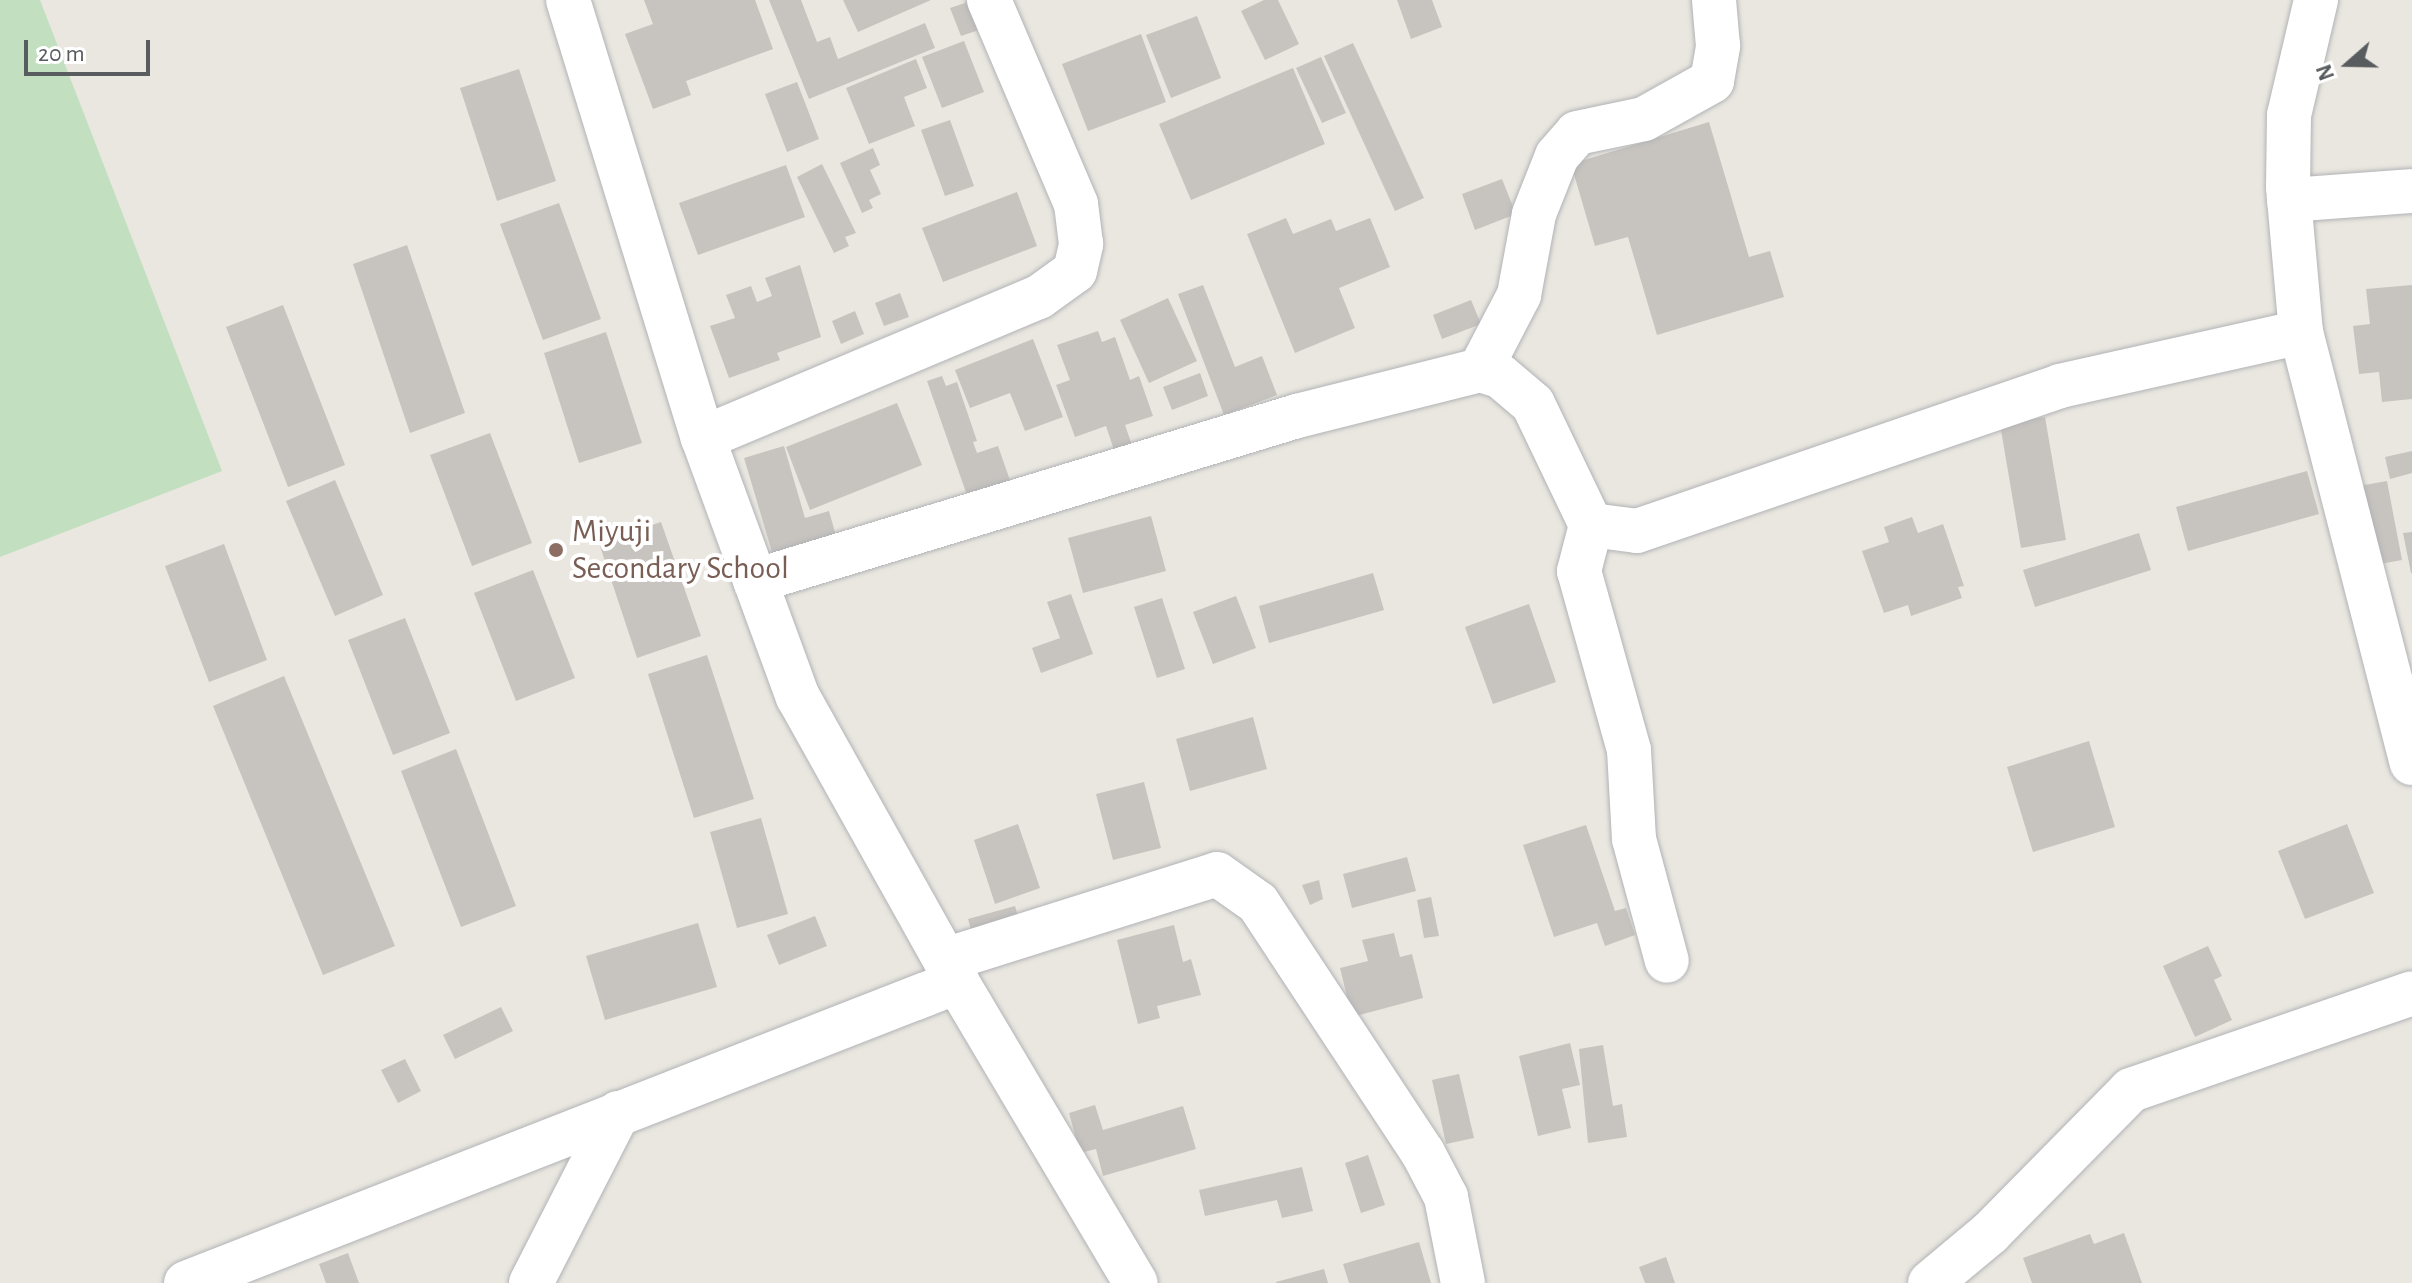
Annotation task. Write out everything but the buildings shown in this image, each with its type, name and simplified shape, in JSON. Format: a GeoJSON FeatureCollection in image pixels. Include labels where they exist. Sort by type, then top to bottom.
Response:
{"type":"FeatureCollection","features":[{"type":"Feature","properties":{"kind":"street"},"geometry":{"type":"LineString","coordinates":[[568,0],[703,438],[798,697],[951,971],[1136,1283]]}},
{"type":"Feature","properties":{"kind":"street"},"geometry":{"type":"LineString","coordinates":[[703,438],[1039,297],[1075,271],[1081,244],[1076,204],[989,0]]}},
{"type":"Feature","properties":{"kind":"street"},"geometry":{"type":"LineString","coordinates":[[2316,0],[2289,115],[2289,200],[2301,332],[2411,753]]}},
{"type":"Feature","properties":{"kind":"street"},"geometry":{"type":"LineString","coordinates":[[1480,370],[1519,295],[1534,214],[1557,156],[1577,133],[1644,119],[1712,81],[1718,46],[1712,1]]}},
{"type":"Feature","properties":{"kind":"street"},"geometry":{"type":"LineString","coordinates":[[2289,200],[2412,191]]}},
{"type":"Feature","properties":{"kind":"street"},"geometry":{"type":"LineString","coordinates":[[1591,525],[1637,531],[2060,386],[2301,332]]}},
{"type":"Feature","properties":{"kind":"street"},"geometry":{"type":"LineString","coordinates":[[755,581],[1297,416],[1480,370],[1500,376],[1533,404],[1591,525],[1579,571],[1629,750],[1634,839],[1667,961]]}},
{"type":"Feature","properties":{"kind":"street"},"geometry":{"type":"LineString","coordinates":[[186,1283],[618,1113],[951,971],[1217,874],[1258,903],[1423,1153],[1446,1197],[1463,1283]]}},
{"type":"Feature","properties":{"kind":"street"},"geometry":{"type":"LineString","coordinates":[[1930,1283],[1990,1233],[2131,1090],[2412,993]]}},
{"type":"Feature","properties":{"kind":"street"},"geometry":{"type":"LineString","coordinates":[[531,1283],[618,1113]]}},
{"type":"Feature","properties":{"kind":"green space"},"geometry":{"type":"Polygon","coordinates":[[[0,0],[40,0],[222,471],[0,557],[0,0]]]}},
{"type":"Feature","properties":{"kind":"place","name":"Miyuji Secondary School"},"geometry":{"type":"Point","coordinates":[556,550]}}]}
